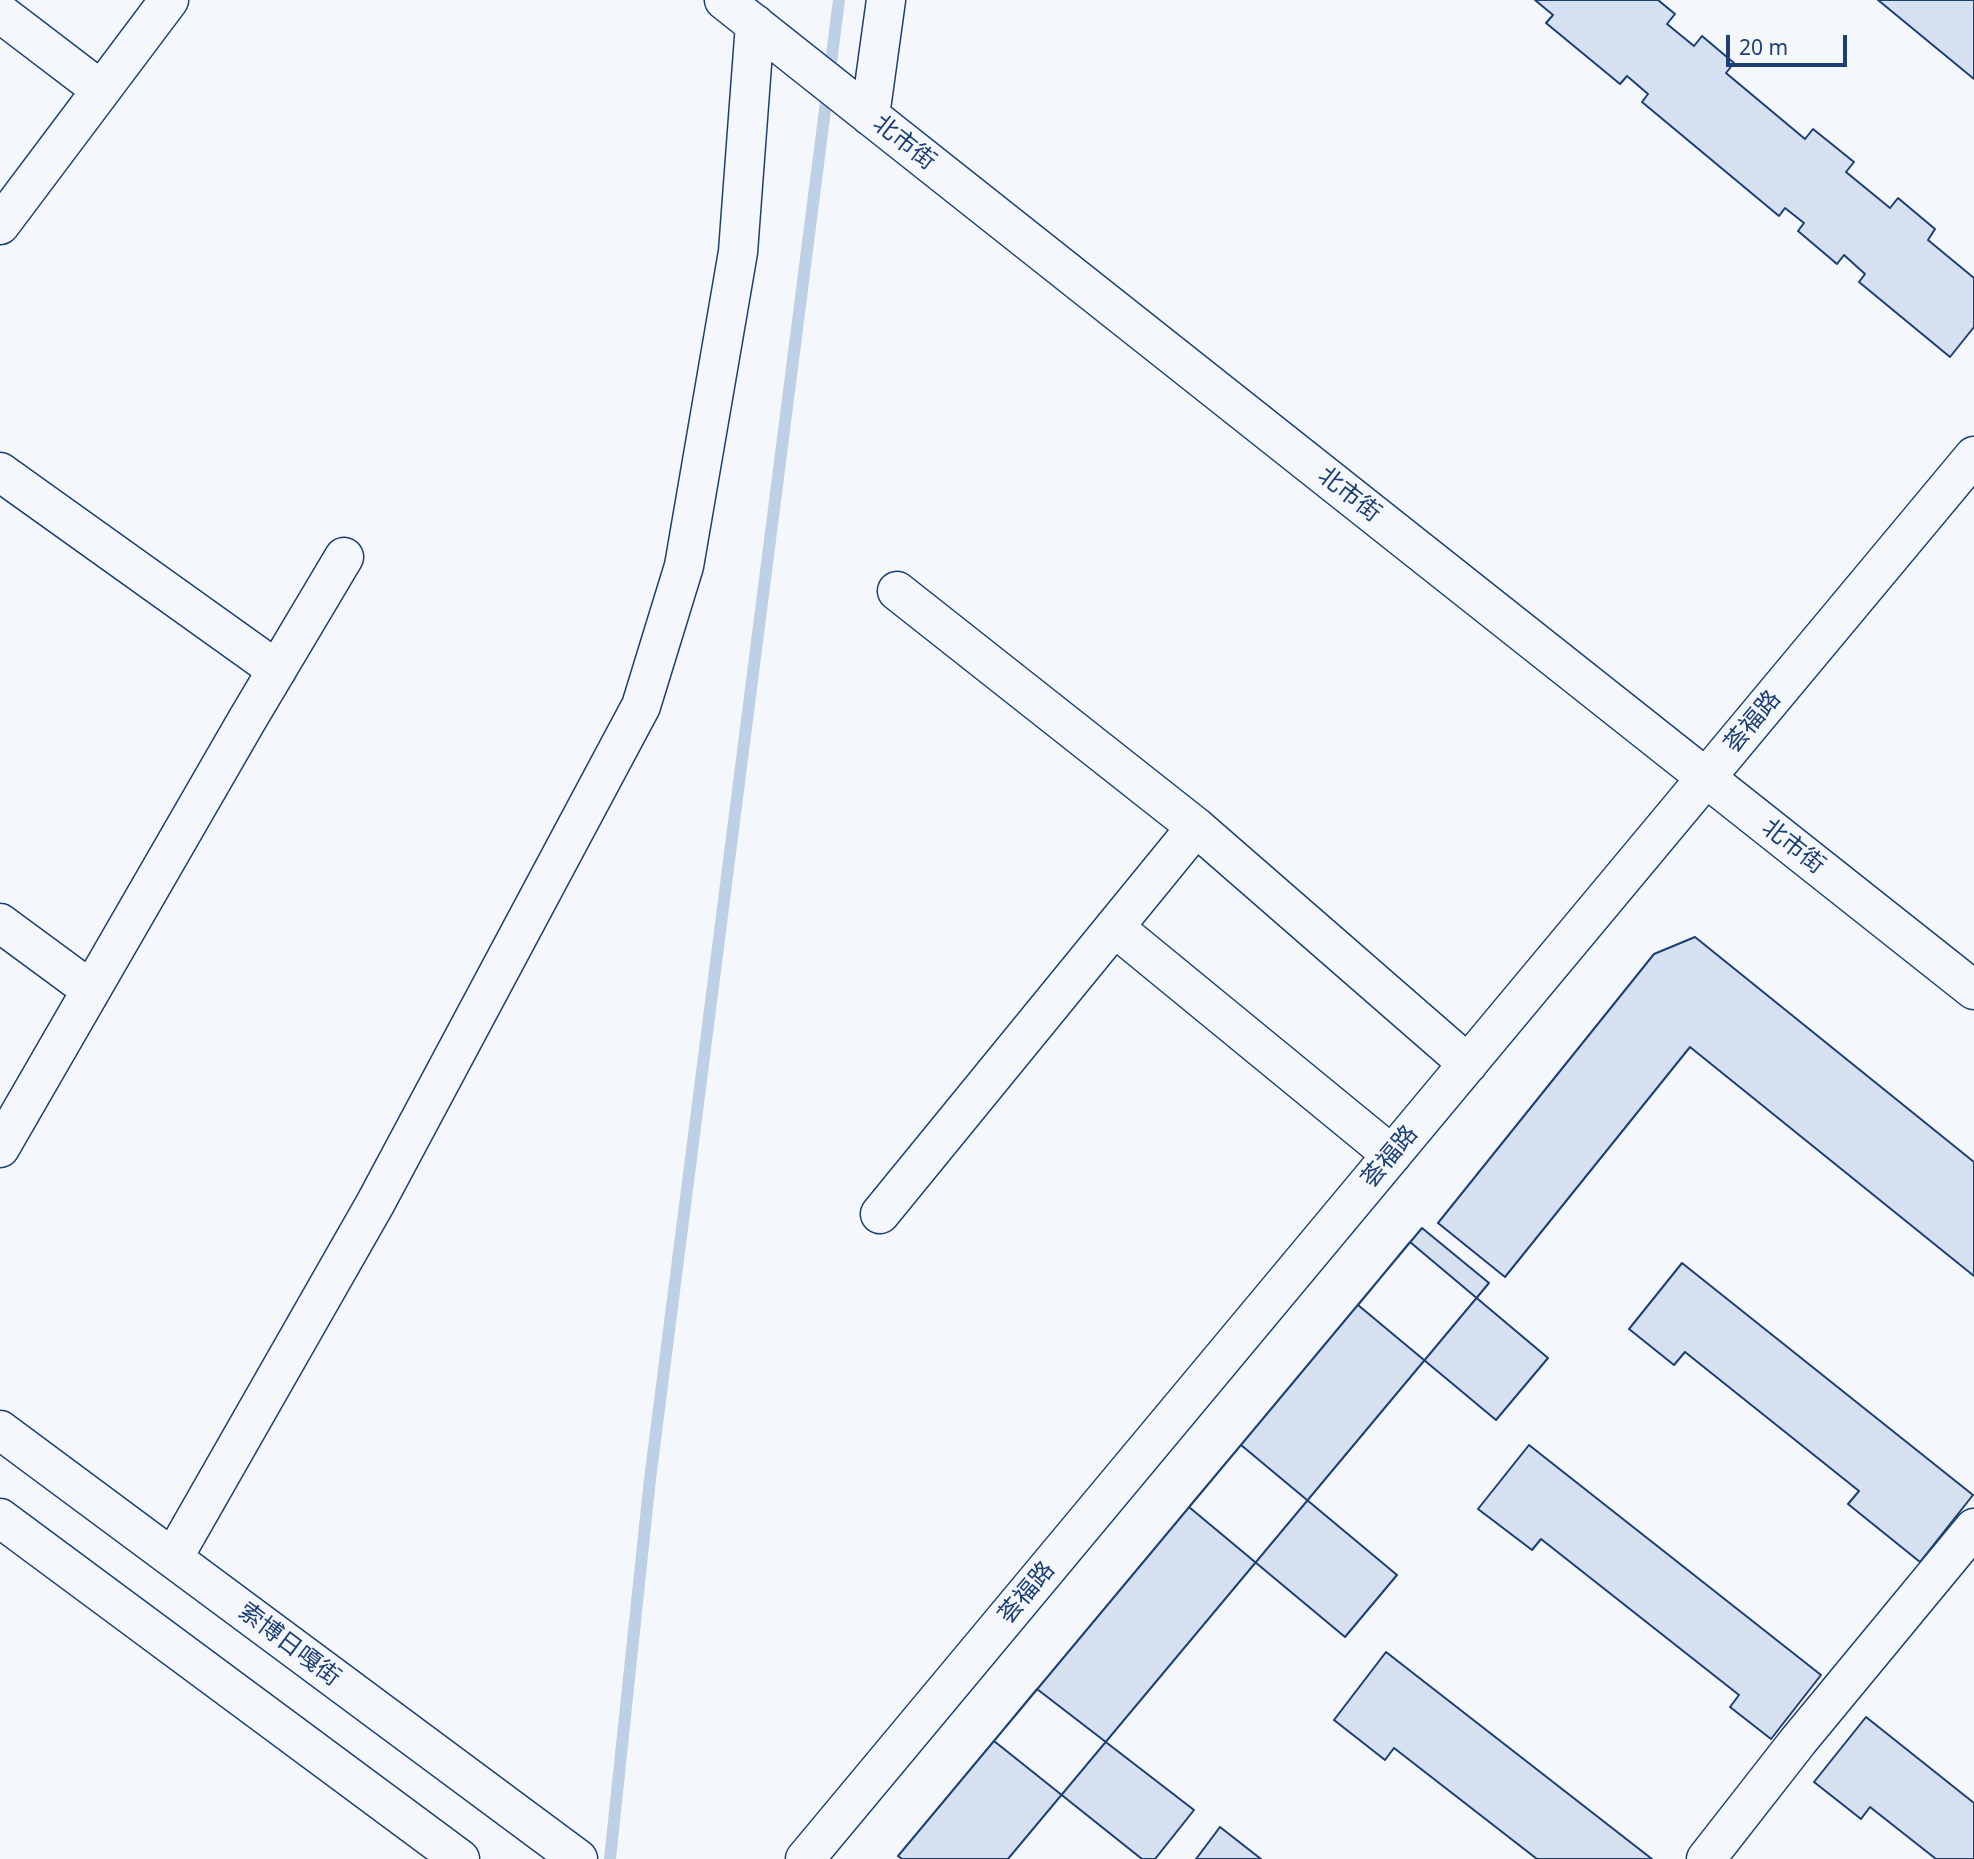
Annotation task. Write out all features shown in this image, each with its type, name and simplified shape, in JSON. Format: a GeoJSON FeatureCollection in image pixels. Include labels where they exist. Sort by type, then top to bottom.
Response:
{"type":"FeatureCollection","features":[{"type":"Feature","properties":{"kind":"street"},"geometry":{"type":"LineString","coordinates":[[0,225],[169,0]]}},
{"type":"Feature","properties":{"kind":"street","name":"北市街"},"geometry":{"type":"LineString","coordinates":[[724,0],[1974,990]]}},
{"type":"Feature","properties":{"kind":"street"},"geometry":{"type":"LineString","coordinates":[[870,116],[886,0]]}},
{"type":"Feature","properties":{"kind":"street"},"geometry":{"type":"LineString","coordinates":[[0,13],[101,90]]}},
{"type":"Feature","properties":{"kind":"street"},"geometry":{"type":"LineString","coordinates":[[173,1558],[376,1203],[641,706],[684,566],[736,266],[755,24]]}},
{"type":"Feature","properties":{"kind":"street","name":"荟福路"},"geometry":{"type":"LineString","coordinates":[[805,1859],[1974,456]]}},
{"type":"Feature","properties":{"kind":"street"},"geometry":{"type":"LineString","coordinates":[[0,472],[277,670]]}},
{"type":"Feature","properties":{"kind":"street"},"geometry":{"type":"LineString","coordinates":[[0,1148],[344,557]]}},
{"type":"Feature","properties":{"kind":"street"},"geometry":{"type":"LineString","coordinates":[[897,591],[1196,827],[1468,1064]]}},
{"type":"Feature","properties":{"kind":"street"},"geometry":{"type":"LineString","coordinates":[[880,1214],[1196,827]]}},
{"type":"Feature","properties":{"kind":"street"},"geometry":{"type":"LineString","coordinates":[[0,923],[91,990]]}},
{"type":"Feature","properties":{"kind":"street"},"geometry":{"type":"LineString","coordinates":[[1114,927],[1392,1155]]}},
{"type":"Feature","properties":{"kind":"street","name":"索博日嘎街"},"geometry":{"type":"LineString","coordinates":[[0,1430],[578,1859]]}},
{"type":"Feature","properties":{"kind":"street"},"geometry":{"type":"LineString","coordinates":[[0,1518],[460,1859]]}},
{"type":"Feature","properties":{"kind":"street"},"geometry":{"type":"LineString","coordinates":[[1706,1859],[1799,1740],[1974,1528]]}},
{"type":"Feature","properties":{"kind":"building"},"geometry":{"type":"Polygon","coordinates":[[[1535,0],[1658,0],[1675,14],[1667,24],[1694,46],[1702,36],[1734,63],[1726,73],[1805,139],[1813,129],[1854,162],[1846,172],[1890,208],[1898,198],[1935,229],[1928,240],[1974,278],[1974,327],[1950,357],[1859,282],[1865,274],[1844,255],[1837,264],[1798,231],[1804,223],[1785,208],[1779,216],[1642,102],[1648,94],[1627,76],[1620,84],[1546,23],[1553,15],[1535,0]]]}},
{"type":"Feature","properties":{"kind":"building"},"geometry":{"type":"Polygon","coordinates":[[[1878,0],[1974,0],[1974,79],[1878,0]]]}},
{"type":"Feature","properties":{"kind":"building"},"geometry":{"type":"Polygon","coordinates":[[[1695,937],[1974,1162],[1974,1276],[1690,1047],[1505,1277],[1438,1223],[1654,954],[1695,937]]]}},
{"type":"Feature","properties":{"kind":"building"},"geometry":{"type":"Polygon","coordinates":[[[1422,1228],[1489,1283],[1008,1859],[902,1859],[898,1856],[1422,1228]]]}},
{"type":"Feature","properties":{"kind":"building"},"geometry":{"type":"Polygon","coordinates":[[[1410,1242],[1548,1358],[1496,1420],[1358,1305],[1410,1242]]]}},
{"type":"Feature","properties":{"kind":"building"},"geometry":{"type":"Polygon","coordinates":[[[1682,1263],[1973,1495],[1920,1562],[1848,1504],[1859,1491],[1685,1352],[1674,1365],[1629,1329],[1682,1263]]]}},
{"type":"Feature","properties":{"kind":"building"},"geometry":{"type":"Polygon","coordinates":[[[1241,1445],[1397,1575],[1345,1637],[1189,1507],[1241,1445]]]}},
{"type":"Feature","properties":{"kind":"building"},"geometry":{"type":"Polygon","coordinates":[[[1529,1445],[1821,1675],[1771,1739],[1730,1707],[1739,1695],[1541,1539],[1532,1550],[1478,1509],[1529,1445]]]}},
{"type":"Feature","properties":{"kind":"building"},"geometry":{"type":"Polygon","coordinates":[[[1386,1652],[1652,1859],[1537,1859],[1394,1748],[1385,1760],[1334,1720],[1386,1652]]]}},
{"type":"Feature","properties":{"kind":"building"},"geometry":{"type":"Polygon","coordinates":[[[1037,1689],[1194,1810],[1155,1859],[1142,1859],[994,1741],[1037,1689]]]}},
{"type":"Feature","properties":{"kind":"building"},"geometry":{"type":"Polygon","coordinates":[[[1866,1717],[1974,1803],[1974,1859],[1936,1859],[1870,1807],[1861,1819],[1814,1782],[1866,1717]]]}},
{"type":"Feature","properties":{"kind":"building"},"geometry":{"type":"Polygon","coordinates":[[[1220,1827],[1261,1859],[1196,1859],[1220,1827]]]}},
{"type":"Feature","properties":{"kind":"waterway"},"geometry":{"type":"LineString","coordinates":[[610,1859],[650,1479],[839,0]]}}]}
